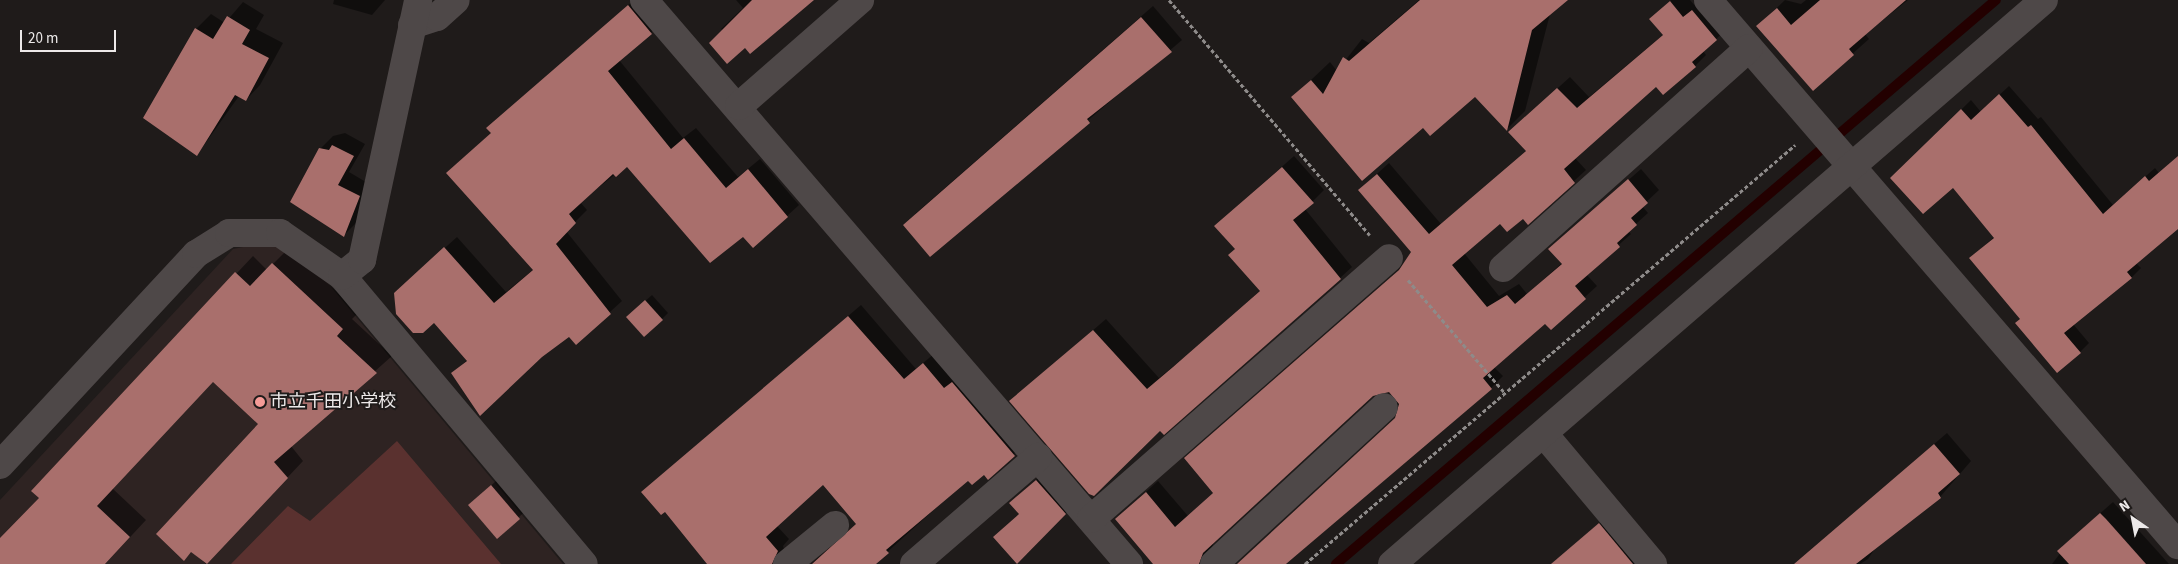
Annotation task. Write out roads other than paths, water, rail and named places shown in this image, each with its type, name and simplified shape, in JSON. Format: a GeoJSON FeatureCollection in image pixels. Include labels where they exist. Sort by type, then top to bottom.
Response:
{"type":"FeatureCollection","features":[{"type":"Feature","properties":{"kind":"street"},"geometry":{"type":"LineString","coordinates":[[342,276],[362,260],[415,12],[437,17],[456,0]]}},
{"type":"Feature","properties":{"kind":"street"},"geometry":{"type":"LineString","coordinates":[[644,0],[739,106],[1129,564]]}},
{"type":"Feature","properties":{"kind":"street"},"geometry":{"type":"LineString","coordinates":[[739,106],[860,0]]}},
{"type":"Feature","properties":{"kind":"street"},"geometry":{"type":"LineString","coordinates":[[1708,0],[2178,546]]}},
{"type":"Feature","properties":{"kind":"street"},"geometry":{"type":"LineString","coordinates":[[1392,564],[1544,434],[1834,146],[2044,0]]}},
{"type":"Feature","properties":{"kind":"street"},"geometry":{"type":"LineString","coordinates":[[1503,268],[1749,48]]}},
{"type":"Feature","properties":{"kind":"street"},"geometry":{"type":"LineString","coordinates":[[0,465],[196,254],[229,233],[280,233],[342,276],[584,564]]}},
{"type":"Feature","properties":{"kind":"street"},"geometry":{"type":"LineString","coordinates":[[1091,519],[1389,258]]}},
{"type":"Feature","properties":{"kind":"street"},"geometry":{"type":"LineString","coordinates":[[1214,564],[1384,407]]}},
{"type":"Feature","properties":{"kind":"street"},"geometry":{"type":"LineString","coordinates":[[1544,434],[1653,564]]}},
{"type":"Feature","properties":{"kind":"street"},"geometry":{"type":"LineString","coordinates":[[914,564],[1038,457]]}},
{"type":"Feature","properties":{"kind":"street"},"geometry":{"type":"LineString","coordinates":[[787,564],[836,525]]}},
{"type":"Feature","properties":{"kind":"waterway"},"geometry":{"type":"LineString","coordinates":[[1336,564],[1996,0]]}},
{"type":"Feature","properties":{"kind":"place","name":"市立千田小学校"},"geometry":{"type":"Point","coordinates":[260,402]}}]}
